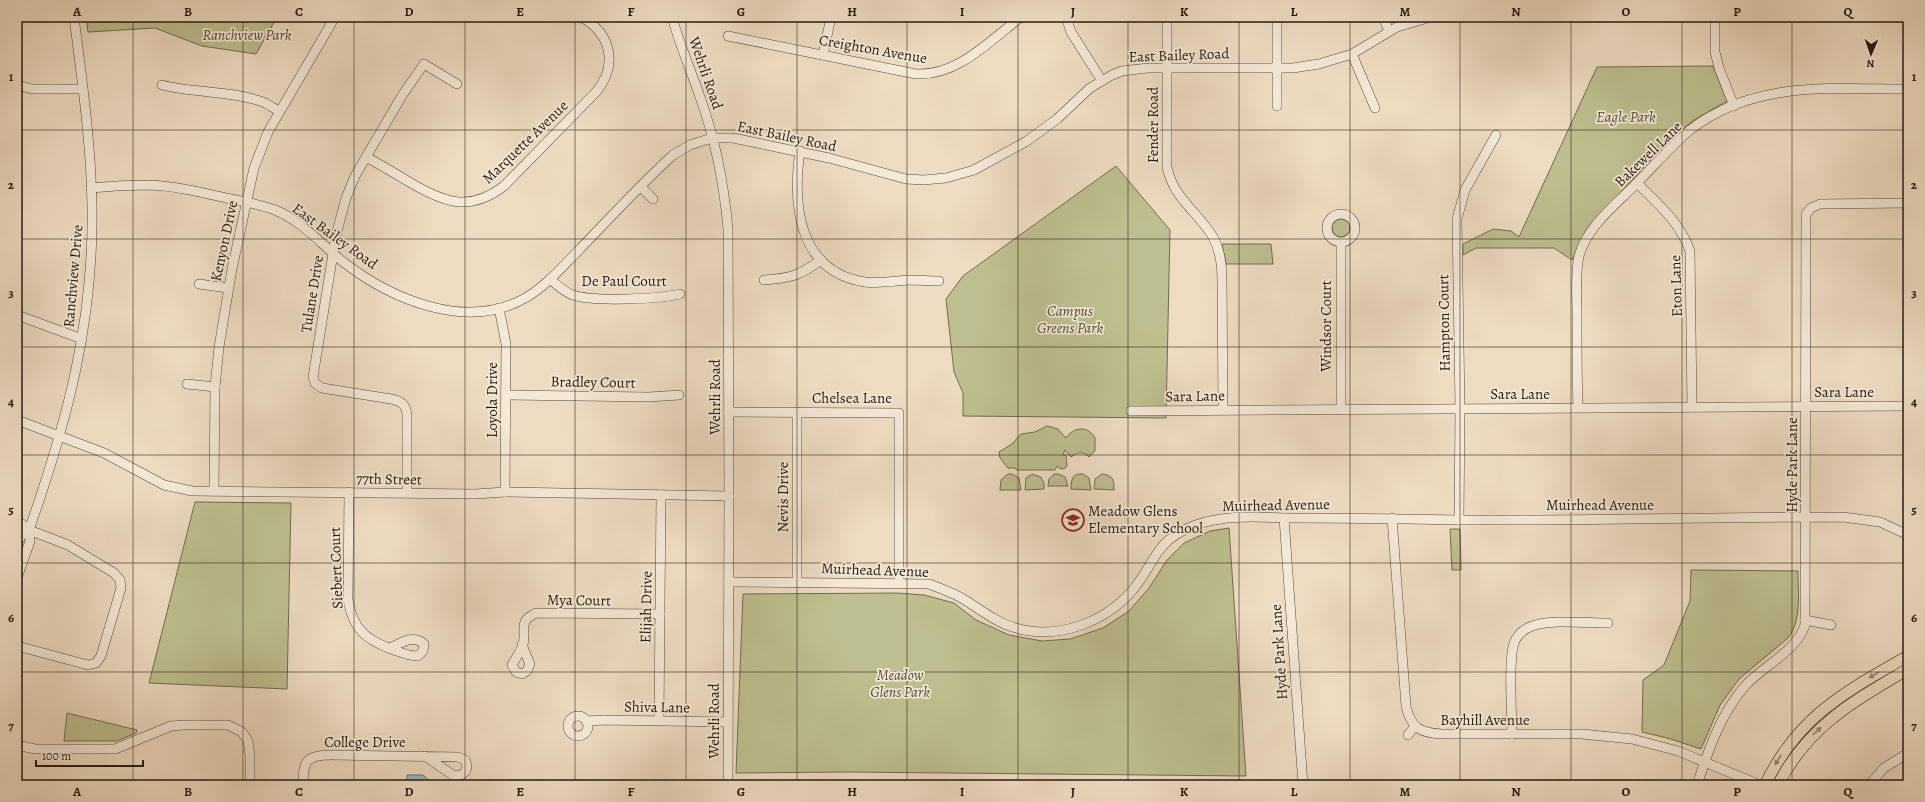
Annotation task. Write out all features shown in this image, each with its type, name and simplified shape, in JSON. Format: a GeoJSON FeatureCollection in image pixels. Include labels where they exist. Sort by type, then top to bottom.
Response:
{"type":"FeatureCollection","features":[{"type":"Feature","properties":{"kind":"main road"},"geometry":{"type":"LineString","coordinates":[[1765,785],[1782,753],[1814,716],[1855,687],[1908,656]]}},
{"type":"Feature","properties":{"kind":"main road"},"geometry":{"type":"LineString","coordinates":[[1782,782],[1800,750],[1825,724],[1855,701],[1908,669]]}},
{"type":"Feature","properties":{"kind":"street","name":"Ranchview Drive"},"geometry":{"type":"LineString","coordinates":[[17,578],[30,541],[29,530],[60,436],[74,380],[88,296],[91,253],[91,188],[89,149],[74,17]]}},
{"type":"Feature","properties":{"kind":"street","name":"Kenyon Drive"},"geometry":{"type":"LineString","coordinates":[[214,491],[215,387],[228,288],[256,160],[279,111],[335,17]]}},
{"type":"Feature","properties":{"kind":"street","name":"Marquette Avenue"},"geometry":{"type":"LineString","coordinates":[[366,156],[426,191],[445,200],[468,202],[494,193],[504,186],[597,91],[606,76],[610,62],[605,39],[596,27],[581,17]]}},
{"type":"Feature","properties":{"kind":"street","name":"Wehrli Road"},"geometry":{"type":"LineString","coordinates":[[672,17],[701,100],[712,138],[725,198],[728,229],[728,785]]}},
{"type":"Feature","properties":{"kind":"street"},"geometry":{"type":"LineString","coordinates":[[823,55],[831,17]]}},
{"type":"Feature","properties":{"kind":"street","name":"Creighton Avenue"},"geometry":{"type":"LineString","coordinates":[[728,36],[916,74],[938,72],[957,65],[1021,17]]}},
{"type":"Feature","properties":{"kind":"street"},"geometry":{"type":"LineString","coordinates":[[1066,17],[1071,32],[1102,81]]}},
{"type":"Feature","properties":{"kind":"street","name":"Fender Road"},"geometry":{"type":"LineString","coordinates":[[1167,17],[1166,150],[1168,173],[1179,197],[1212,236],[1221,265],[1223,409]]}},
{"type":"Feature","properties":{"kind":"street"},"geometry":{"type":"LineString","coordinates":[[1277,17],[1277,106]]}},
{"type":"Feature","properties":{"kind":"street"},"geometry":{"type":"LineString","coordinates":[[1383,17],[1389,31]]}},
{"type":"Feature","properties":{"kind":"street","name":"East Bailey Road"},"geometry":{"type":"LineString","coordinates":[[91,188],[158,186],[186,189],[246,202],[276,211],[304,227],[342,261],[374,282],[418,302],[456,312],[484,312],[499,308],[526,297],[550,278],[665,163],[682,150],[712,138],[737,139],[800,151],[906,179],[938,180],[961,175],[974,170],[1027,141],[1057,119],[1090,88],[1122,71],[1138,68],[1277,68],[1319,64],[1352,54],[1389,31],[1431,17]]}},
{"type":"Feature","properties":{"kind":"street"},"geometry":{"type":"LineString","coordinates":[[1715,17],[1715,52],[1719,68],[1734,106]]}},
{"type":"Feature","properties":{"kind":"street"},"geometry":{"type":"LineString","coordinates":[[1352,54],[1375,108]]}},
{"type":"Feature","properties":{"kind":"street","name":"Tulane Drive"},"geometry":{"type":"LineString","coordinates":[[407,493],[408,415],[404,404],[399,400],[318,387],[313,379],[333,252],[346,198],[355,176],[403,94],[424,64],[457,84]]}},
{"type":"Feature","properties":{"kind":"street"},"geometry":{"type":"LineString","coordinates":[[17,85],[32,89],[83,89]]}},
{"type":"Feature","properties":{"kind":"street"},"geometry":{"type":"LineString","coordinates":[[162,85],[179,89],[250,98],[265,103],[279,111]]}},
{"type":"Feature","properties":{"kind":"street","name":"Bakewell Lane"},"geometry":{"type":"LineString","coordinates":[[1578,407],[1577,282],[1579,258],[1586,240],[1594,228],[1690,131],[1719,112],[1763,95],[1788,90],[1908,89]]}},
{"type":"Feature","properties":{"kind":"street","name":"Hampton Court"},"geometry":{"type":"LineString","coordinates":[[1459,520],[1460,408],[1458,209],[1465,190],[1496,135]]}},
{"type":"Feature","properties":{"kind":"street"},"geometry":{"type":"LineString","coordinates":[[800,151],[796,186],[798,210],[806,236],[821,260],[844,276],[867,282],[910,280],[939,281]]}},
{"type":"Feature","properties":{"kind":"street","name":"Eton Lane"},"geometry":{"type":"LineString","coordinates":[[1637,184],[1677,224],[1685,236],[1690,251],[1692,407]]}},
{"type":"Feature","properties":{"kind":"street"},"geometry":{"type":"LineString","coordinates":[[641,187],[653,199]]}},
{"type":"Feature","properties":{"kind":"street","name":"Hyde Park Lane"},"geometry":{"type":"LineString","coordinates":[[1697,785],[1719,727],[1737,696],[1755,676],[1795,643],[1803,630],[1805,620],[1806,214],[1811,208],[1820,204],[1908,203]]}},
{"type":"Feature","properties":{"kind":"street","name":"Windsor Court"},"geometry":{"type":"LineString","coordinates":[[1341,243],[1341,408]]}},
{"type":"Feature","properties":{"kind":"street"},"geometry":{"type":"LineString","coordinates":[[764,280],[794,276],[821,260]]}},
{"type":"Feature","properties":{"kind":"street","name":"De Paul Court"},"geometry":{"type":"LineString","coordinates":[[550,278],[567,292],[582,297],[656,298],[680,294]]}},
{"type":"Feature","properties":{"kind":"street"},"geometry":{"type":"LineString","coordinates":[[199,284],[228,288]]}},
{"type":"Feature","properties":{"kind":"street","name":"Loyola Drive"},"geometry":{"type":"LineString","coordinates":[[499,308],[506,338],[505,492]]}},
{"type":"Feature","properties":{"kind":"street"},"geometry":{"type":"LineString","coordinates":[[17,316],[82,339]]}},
{"type":"Feature","properties":{"kind":"street"},"geometry":{"type":"LineString","coordinates":[[187,384],[215,387]]}},
{"type":"Feature","properties":{"kind":"street","name":"Bradley Court"},"geometry":{"type":"LineString","coordinates":[[506,395],[649,397],[679,395]]}},
{"type":"Feature","properties":{"kind":"street","name":"Sara Lane"},"geometry":{"type":"LineString","coordinates":[[1131,411],[1341,408],[1908,406]]}},
{"type":"Feature","properties":{"kind":"street","name":"Chelsea Lane"},"geometry":{"type":"LineString","coordinates":[[729,412],[900,413],[899,583]]}},
{"type":"Feature","properties":{"kind":"street","name":"Nevis Drive"},"geometry":{"type":"LineString","coordinates":[[797,412],[797,582]]}},
{"type":"Feature","properties":{"kind":"street","name":"77th Street"},"geometry":{"type":"LineString","coordinates":[[17,420],[104,453],[164,485],[192,491],[407,493],[505,492],[729,496]]}},
{"type":"Feature","properties":{"kind":"street","name":"Siebert Court"},"geometry":{"type":"LineString","coordinates":[[349,492],[348,600],[350,611],[355,624],[368,638],[390,648]]}},
{"type":"Feature","properties":{"kind":"street","name":"Elijah Drive"},"geometry":{"type":"LineString","coordinates":[[659,720],[661,495]]}},
{"type":"Feature","properties":{"kind":"street","name":"Muirhead Avenue"},"geometry":{"type":"LineString","coordinates":[[729,582],[929,584],[966,600],[991,616],[1015,628],[1037,631],[1056,631],[1079,626],[1097,618],[1116,606],[1136,585],[1160,549],[1188,527],[1220,519],[1392,518],[1459,520],[1806,517],[1868,519],[1892,527],[1908,535]]}},
{"type":"Feature","properties":{"kind":"street","name":"Hyde Park Lane"},"geometry":{"type":"LineString","coordinates":[[1284,518],[1303,785]]}},
{"type":"Feature","properties":{"kind":"street"},"geometry":{"type":"LineString","coordinates":[[1392,518],[1406,706],[1410,719],[1415,726],[1408,736]]}},
{"type":"Feature","properties":{"kind":"street"},"geometry":{"type":"LineString","coordinates":[[17,520],[29,530],[58,540],[114,573],[120,580],[121,588],[101,656],[96,663],[88,665],[17,646]]}},
{"type":"Feature","properties":{"kind":"street","name":"Ranchview Drive"},"geometry":{"type":"LineString","coordinates":[[17,544],[21,536],[29,530]]}},
{"type":"Feature","properties":{"kind":"street"},"geometry":{"type":"LineString","coordinates":[[17,531],[29,530]]}},
{"type":"Feature","properties":{"kind":"street","name":"Mya Court"},"geometry":{"type":"LineString","coordinates":[[522,645],[523,625],[527,617],[536,614],[660,614]]}},
{"type":"Feature","properties":{"kind":"street"},"geometry":{"type":"LineString","coordinates":[[1805,620],[1831,625]]}},
{"type":"Feature","properties":{"kind":"street"},"geometry":{"type":"LineString","coordinates":[[1512,734],[1512,658],[1517,631],[1530,626],[1542,624],[1608,623]]}},
{"type":"Feature","properties":{"kind":"street","name":"Shiva Lane"},"geometry":{"type":"LineString","coordinates":[[586,722],[659,720],[728,722]]}},
{"type":"Feature","properties":{"kind":"street"},"geometry":{"type":"LineString","coordinates":[[17,746],[35,749],[115,749],[171,726],[228,725],[242,732],[248,740],[250,755],[250,785]]}},
{"type":"Feature","properties":{"kind":"street","name":"Bayhill Avenue"},"geometry":{"type":"LineString","coordinates":[[1415,726],[1430,733],[1582,734],[1621,737],[1664,746],[1760,785]]}},
{"type":"Feature","properties":{"kind":"street"},"geometry":{"type":"LineString","coordinates":[[1869,785],[1884,768],[1908,753]]}},
{"type":"Feature","properties":{"kind":"street","name":"College Drive"},"geometry":{"type":"LineString","coordinates":[[303,785],[304,765],[309,759],[318,755],[425,756]]}},
{"type":"Feature","properties":{"kind":"green space","name":"Ranchview Park"},"geometry":{"type":"Polygon","coordinates":[[[86,17],[277,17],[256,54],[202,46],[155,28],[88,32],[86,17]]]}},
{"type":"Feature","properties":{"kind":"green space","name":"Eagle Park"},"geometry":{"type":"Polygon","coordinates":[[[1713,66],[1727,101],[1694,120],[1670,139],[1586,230],[1572,260],[1554,248],[1476,248],[1463,255],[1463,244],[1493,229],[1511,231],[1519,237],[1597,67],[1713,66]]]}},
{"type":"Feature","properties":{"kind":"green space","name":"Campus Greens Park"},"geometry":{"type":"Polygon","coordinates":[[[1116,166],[1170,230],[1166,418],[963,416],[963,393],[954,372],[946,299],[963,276],[1116,166]]]}},
{"type":"Feature","properties":{"kind":"green space"},"geometry":{"type":"Polygon","coordinates":[[[1337,219],[1345,219],[1350,224],[1348,235],[1345,237],[1337,237],[1332,232],[1332,224],[1337,219]]]}},
{"type":"Feature","properties":{"kind":"green space"},"geometry":{"type":"Polygon","coordinates":[[[1222,244],[1271,244],[1273,264],[1226,264],[1222,244]]]}},
{"type":"Feature","properties":{"kind":"green space"},"geometry":{"type":"Polygon","coordinates":[[[1047,426],[1058,429],[1066,438],[1069,434],[1076,430],[1085,429],[1095,438],[1095,451],[1089,457],[1080,453],[1071,457],[1065,450],[1063,455],[1066,455],[1067,466],[1064,469],[1057,466],[1055,470],[1017,470],[1015,468],[1008,468],[1000,458],[999,452],[1012,444],[1021,434],[1035,432],[1047,426]]]}},
{"type":"Feature","properties":{"kind":"green space"},"geometry":{"type":"Polygon","coordinates":[[[1008,474],[1012,474],[1019,478],[1021,490],[1000,490],[1001,480],[1008,474]]]}},
{"type":"Feature","properties":{"kind":"green space"},"geometry":{"type":"Polygon","coordinates":[[[1032,474],[1041,477],[1044,483],[1044,489],[1025,490],[1026,478],[1032,474]]]}},
{"type":"Feature","properties":{"kind":"green space"},"geometry":{"type":"Polygon","coordinates":[[[1054,474],[1059,474],[1065,477],[1068,486],[1048,486],[1049,479],[1054,474]]]}},
{"type":"Feature","properties":{"kind":"green space"},"geometry":{"type":"Polygon","coordinates":[[[1083,474],[1089,478],[1091,490],[1071,489],[1071,483],[1074,476],[1083,474]]]}},
{"type":"Feature","properties":{"kind":"green space"},"geometry":{"type":"Polygon","coordinates":[[[1102,474],[1111,477],[1114,483],[1114,490],[1094,489],[1095,479],[1102,474]]]}},
{"type":"Feature","properties":{"kind":"green space"},"geometry":{"type":"Polygon","coordinates":[[[195,502],[291,503],[287,689],[149,683],[195,502]]]}},
{"type":"Feature","properties":{"kind":"green space","name":"Meadow Glens Park"},"geometry":{"type":"Polygon","coordinates":[[[1229,528],[1246,776],[848,772],[736,773],[743,594],[897,593],[924,595],[954,603],[976,620],[1009,635],[1042,641],[1070,639],[1103,628],[1129,611],[1149,588],[1167,560],[1184,543],[1210,531],[1229,528]]]}},
{"type":"Feature","properties":{"kind":"green space"},"geometry":{"type":"Polygon","coordinates":[[[1450,529],[1460,529],[1461,570],[1452,570],[1450,529]]]}},
{"type":"Feature","properties":{"kind":"green space"},"geometry":{"type":"Polygon","coordinates":[[[1691,570],[1798,571],[1799,597],[1797,615],[1792,631],[1788,638],[1739,679],[1720,705],[1701,749],[1671,739],[1642,732],[1643,680],[1664,665],[1690,601],[1691,570]]]}},
{"type":"Feature","properties":{"kind":"green space"},"geometry":{"type":"Polygon","coordinates":[[[67,713],[137,730],[136,733],[117,741],[64,741],[67,713]]]}},
{"type":"Feature","properties":{"kind":"water"},"geometry":{"type":"Polygon","coordinates":[[[407,775],[423,775],[435,785],[406,785],[407,775]]]}},
{"type":"Feature","properties":{"kind":"place","name":"Meadow Glens Elementary School"},"geometry":{"type":"Point","coordinates":[1073,520]}}]}
